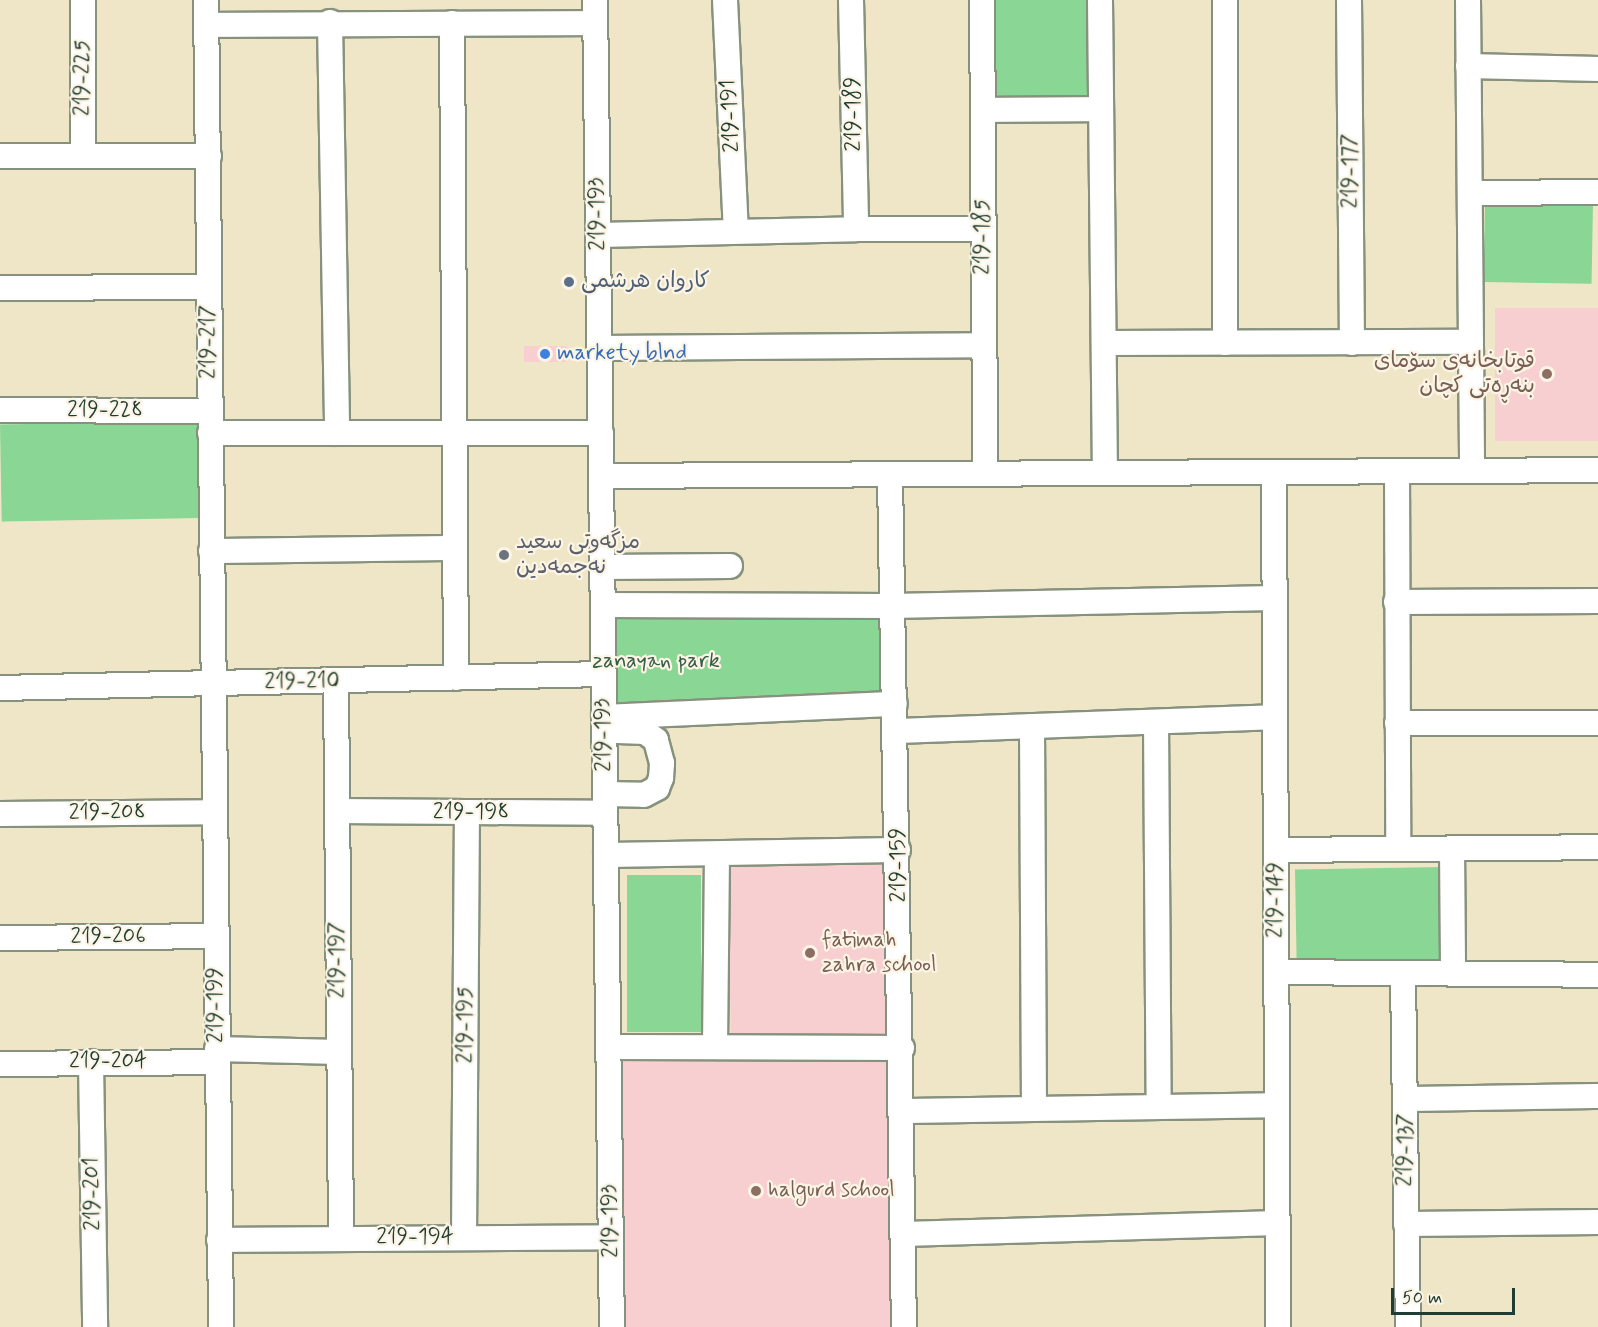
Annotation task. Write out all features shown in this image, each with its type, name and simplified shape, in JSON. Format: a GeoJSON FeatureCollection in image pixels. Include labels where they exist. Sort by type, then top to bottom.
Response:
{"type":"FeatureCollection","features":[{"type":"Feature","properties":{"kind":"street","name":"219-225"},"geometry":{"type":"LineString","coordinates":[[83,0],[83,156]]}},
{"type":"Feature","properties":{"kind":"street","name":"219-217"},"geometry":{"type":"LineString","coordinates":[[206,0],[212,684]]}},
{"type":"Feature","properties":{"kind":"street","name":"219-191"},"geometry":{"type":"LineString","coordinates":[[725,0],[736,231]]}},
{"type":"Feature","properties":{"kind":"street","name":"219-189"},"geometry":{"type":"LineString","coordinates":[[851,0],[856,228]]}},
{"type":"Feature","properties":{"kind":"street","name":"219-185"},"geometry":{"type":"LineString","coordinates":[[982,0],[985,110],[983,229],[985,474]]}},
{"type":"Feature","properties":{"kind":"street"},"geometry":{"type":"LineString","coordinates":[[1100,0],[1105,473]]}},
{"type":"Feature","properties":{"kind":"street"},"geometry":{"type":"LineString","coordinates":[[1225,0],[1225,343]]}},
{"type":"Feature","properties":{"kind":"street","name":"219-177"},"geometry":{"type":"LineString","coordinates":[[1349,0],[1352,343]]}},
{"type":"Feature","properties":{"kind":"street"},"geometry":{"type":"LineString","coordinates":[[1468,0],[1472,471]]}},
{"type":"Feature","properties":{"kind":"street"},"geometry":{"type":"LineString","coordinates":[[206,25],[330,22],[452,23],[595,12]]}},
{"type":"Feature","properties":{"kind":"street","name":"219-193"},"geometry":{"type":"LineString","coordinates":[[595,12],[612,1327]]}},
{"type":"Feature","properties":{"kind":"street"},"geometry":{"type":"LineString","coordinates":[[330,22],[337,433]]}},
{"type":"Feature","properties":{"kind":"street"},"geometry":{"type":"LineString","coordinates":[[452,23],[456,678]]}},
{"type":"Feature","properties":{"kind":"street"},"geometry":{"type":"LineString","coordinates":[[1468,66],[1598,69]]}},
{"type":"Feature","properties":{"kind":"street"},"geometry":{"type":"LineString","coordinates":[[985,110],[1101,109]]}},
{"type":"Feature","properties":{"kind":"street"},"geometry":{"type":"LineString","coordinates":[[0,156],[209,156]]}},
{"type":"Feature","properties":{"kind":"street"},"geometry":{"type":"LineString","coordinates":[[1470,193],[1598,192]]}},
{"type":"Feature","properties":{"kind":"street"},"geometry":{"type":"LineString","coordinates":[[598,235],[856,228],[983,229]]}},
{"type":"Feature","properties":{"kind":"street"},"geometry":{"type":"LineString","coordinates":[[0,288],[208,287]]}},
{"type":"Feature","properties":{"kind":"street"},"geometry":{"type":"LineString","coordinates":[[1104,343],[1471,342]]}},
{"type":"Feature","properties":{"kind":"street"},"geometry":{"type":"LineString","coordinates":[[600,348],[984,345]]}},
{"type":"Feature","properties":{"kind":"street","name":"219-228"},"geometry":{"type":"LineString","coordinates":[[0,410],[209,422],[337,433],[601,433]]}},
{"type":"Feature","properties":{"kind":"street"},"geometry":{"type":"LineString","coordinates":[[601,477],[1598,470]]}},
{"type":"Feature","properties":{"kind":"street"},"geometry":{"type":"LineString","coordinates":[[1397,471],[1398,849]]}},
{"type":"Feature","properties":{"kind":"street","name":"219-149"},"geometry":{"type":"LineString","coordinates":[[1274,472],[1278,1327]]}},
{"type":"Feature","properties":{"kind":"street","name":"219-159"},"geometry":{"type":"LineString","coordinates":[[890,475],[902,1048],[904,1327]]}},
{"type":"Feature","properties":{"kind":"street"},"geometry":{"type":"LineString","coordinates":[[211,551],[455,548]]}},
{"type":"Feature","properties":{"kind":"street"},"geometry":{"type":"LineString","coordinates":[[603,567],[730,566]]}},
{"type":"Feature","properties":{"kind":"street"},"geometry":{"type":"LineString","coordinates":[[603,605],[892,606],[1273,598]]}},
{"type":"Feature","properties":{"kind":"street"},"geometry":{"type":"LineString","coordinates":[[1396,602],[1598,601]]}},
{"type":"Feature","properties":{"kind":"street","name":"219-210"},"geometry":{"type":"LineString","coordinates":[[0,688],[604,674]]}},
{"type":"Feature","properties":{"kind":"street","name":"219-197"},"geometry":{"type":"LineString","coordinates":[[336,682],[340,1238]]}},
{"type":"Feature","properties":{"kind":"street","name":"219-199"},"geometry":{"type":"LineString","coordinates":[[212,684],[221,1327]]}},
{"type":"Feature","properties":{"kind":"street"},"geometry":{"type":"LineString","coordinates":[[605,724],[896,718],[1032,726],[1274,717]]}},
{"type":"Feature","properties":{"kind":"street"},"geometry":{"type":"LineString","coordinates":[[852,719],[896,718]]}},
{"type":"Feature","properties":{"kind":"street"},"geometry":{"type":"LineString","coordinates":[[1156,722],[1159,1107]]}},
{"type":"Feature","properties":{"kind":"street"},"geometry":{"type":"LineString","coordinates":[[1397,723],[1598,723]]}},
{"type":"Feature","properties":{"kind":"street","name":"219-198"},"geometry":{"type":"LineString","coordinates":[[337,811],[468,813],[605,804],[650,793],[657,788],[661,778],[662,763],[656,740],[645,732],[605,724]]}},
{"type":"Feature","properties":{"kind":"street"},"geometry":{"type":"LineString","coordinates":[[1032,726],[1034,1110]]}},
{"type":"Feature","properties":{"kind":"street","name":"219-208"},"geometry":{"type":"LineString","coordinates":[[0,814],[214,812]]}},
{"type":"Feature","properties":{"kind":"street","name":"219-195"},"geometry":{"type":"LineString","coordinates":[[464,1238],[468,813]]}},
{"type":"Feature","properties":{"kind":"street"},"geometry":{"type":"LineString","coordinates":[[1276,850],[1598,847]]}},
{"type":"Feature","properties":{"kind":"street"},"geometry":{"type":"LineString","coordinates":[[1452,848],[1453,972]]}},
{"type":"Feature","properties":{"kind":"street"},"geometry":{"type":"LineString","coordinates":[[606,855],[717,855],[898,850]]}},
{"type":"Feature","properties":{"kind":"street"},"geometry":{"type":"LineString","coordinates":[[715,1047],[717,855]]}},
{"type":"Feature","properties":{"kind":"street","name":"219-206"},"geometry":{"type":"LineString","coordinates":[[0,938],[215,936]]}},
{"type":"Feature","properties":{"kind":"street"},"geometry":{"type":"LineString","coordinates":[[1276,972],[1598,975]]}},
{"type":"Feature","properties":{"kind":"street","name":"219-137"},"geometry":{"type":"LineString","coordinates":[[1404,974],[1408,1327]]}},
{"type":"Feature","properties":{"kind":"street"},"geometry":{"type":"LineString","coordinates":[[609,1047],[902,1048]]}},
{"type":"Feature","properties":{"kind":"street","name":"219-204"},"geometry":{"type":"LineString","coordinates":[[0,1064],[339,1052]]}},
{"type":"Feature","properties":{"kind":"street","name":"219-201"},"geometry":{"type":"LineString","coordinates":[[91,1062],[95,1327]]}},
{"type":"Feature","properties":{"kind":"street"},"geometry":{"type":"LineString","coordinates":[[1407,1099],[1598,1096]]}},
{"type":"Feature","properties":{"kind":"street"},"geometry":{"type":"LineString","coordinates":[[903,1111],[1277,1105]]}},
{"type":"Feature","properties":{"kind":"street"},"geometry":{"type":"LineString","coordinates":[[1406,1224],[1598,1222]]}},
{"type":"Feature","properties":{"kind":"street"},"geometry":{"type":"LineString","coordinates":[[904,1234],[1278,1223]]}},
{"type":"Feature","properties":{"kind":"street","name":"219-194"},"geometry":{"type":"LineString","coordinates":[[219,1240],[611,1237]]}},
{"type":"Feature","properties":{"kind":"shaded area","name":"قوتابخانەی سۆمای بنەڕەتی کچان"},"geometry":{"type":"Polygon","coordinates":[[[1495,308],[1598,308],[1598,441],[1495,441],[1495,308]]]}},
{"type":"Feature","properties":{"kind":"shaded area","name":"markety blnd"},"geometry":{"type":"Polygon","coordinates":[[[524,346],[567,346],[567,362],[524,362],[524,346]]]}},
{"type":"Feature","properties":{"kind":"shaded area","name":"fatimah zahra school"},"geometry":{"type":"Polygon","coordinates":[[[891,864],[894,1037],[731,1040],[728,867],[891,864]]]}},
{"type":"Feature","properties":{"kind":"shaded area","name":"halgurd school"},"geometry":{"type":"Polygon","coordinates":[[[612,1054],[896,1054],[896,1327],[612,1327],[612,1054]]]}},
{"type":"Feature","properties":{"kind":"green space"},"geometry":{"type":"Polygon","coordinates":[[[990,0],[1091,0],[1091,104],[990,104],[990,0]]]}},
{"type":"Feature","properties":{"kind":"green space"},"geometry":{"type":"Polygon","coordinates":[[[1485,201],[1593,203],[1592,284],[1484,282],[1485,201]]]}},
{"type":"Feature","properties":{"kind":"green space"},"geometry":{"type":"Polygon","coordinates":[[[198,421],[200,518],[2,521],[0,424],[198,421]]]}},
{"type":"Feature","properties":{"kind":"green space","name":"zanayan park"},"geometry":{"type":"Polygon","coordinates":[[[603,609],[885,612],[889,697],[604,717],[603,609]]]}},
{"type":"Feature","properties":{"kind":"green space"},"geometry":{"type":"Polygon","coordinates":[[[1443,867],[1445,963],[1297,966],[1295,870],[1443,867]]]}},
{"type":"Feature","properties":{"kind":"green space"},"geometry":{"type":"Polygon","coordinates":[[[627,875],[701,875],[701,1032],[627,1032],[627,875]]]}},
{"type":"Feature","properties":{"kind":"place","name":"كاروان هرشمی"},"geometry":{"type":"Point","coordinates":[569,282]}},
{"type":"Feature","properties":{"kind":"place","name":"markety blnd"},"geometry":{"type":"Point","coordinates":[545,354]}},
{"type":"Feature","properties":{"kind":"place","name":"قوتابخانەی سۆمای بنەڕەتی کچان"},"geometry":{"type":"Point","coordinates":[1547,374]}},
{"type":"Feature","properties":{"kind":"place","name":"مزگەوتی سعید نەجمەدین"},"geometry":{"type":"Point","coordinates":[504,555]}},
{"type":"Feature","properties":{"kind":"place","name":"fatimah zahra school"},"geometry":{"type":"Point","coordinates":[810,953]}},
{"type":"Feature","properties":{"kind":"place","name":"halgurd school"},"geometry":{"type":"Point","coordinates":[756,1191]}}]}
